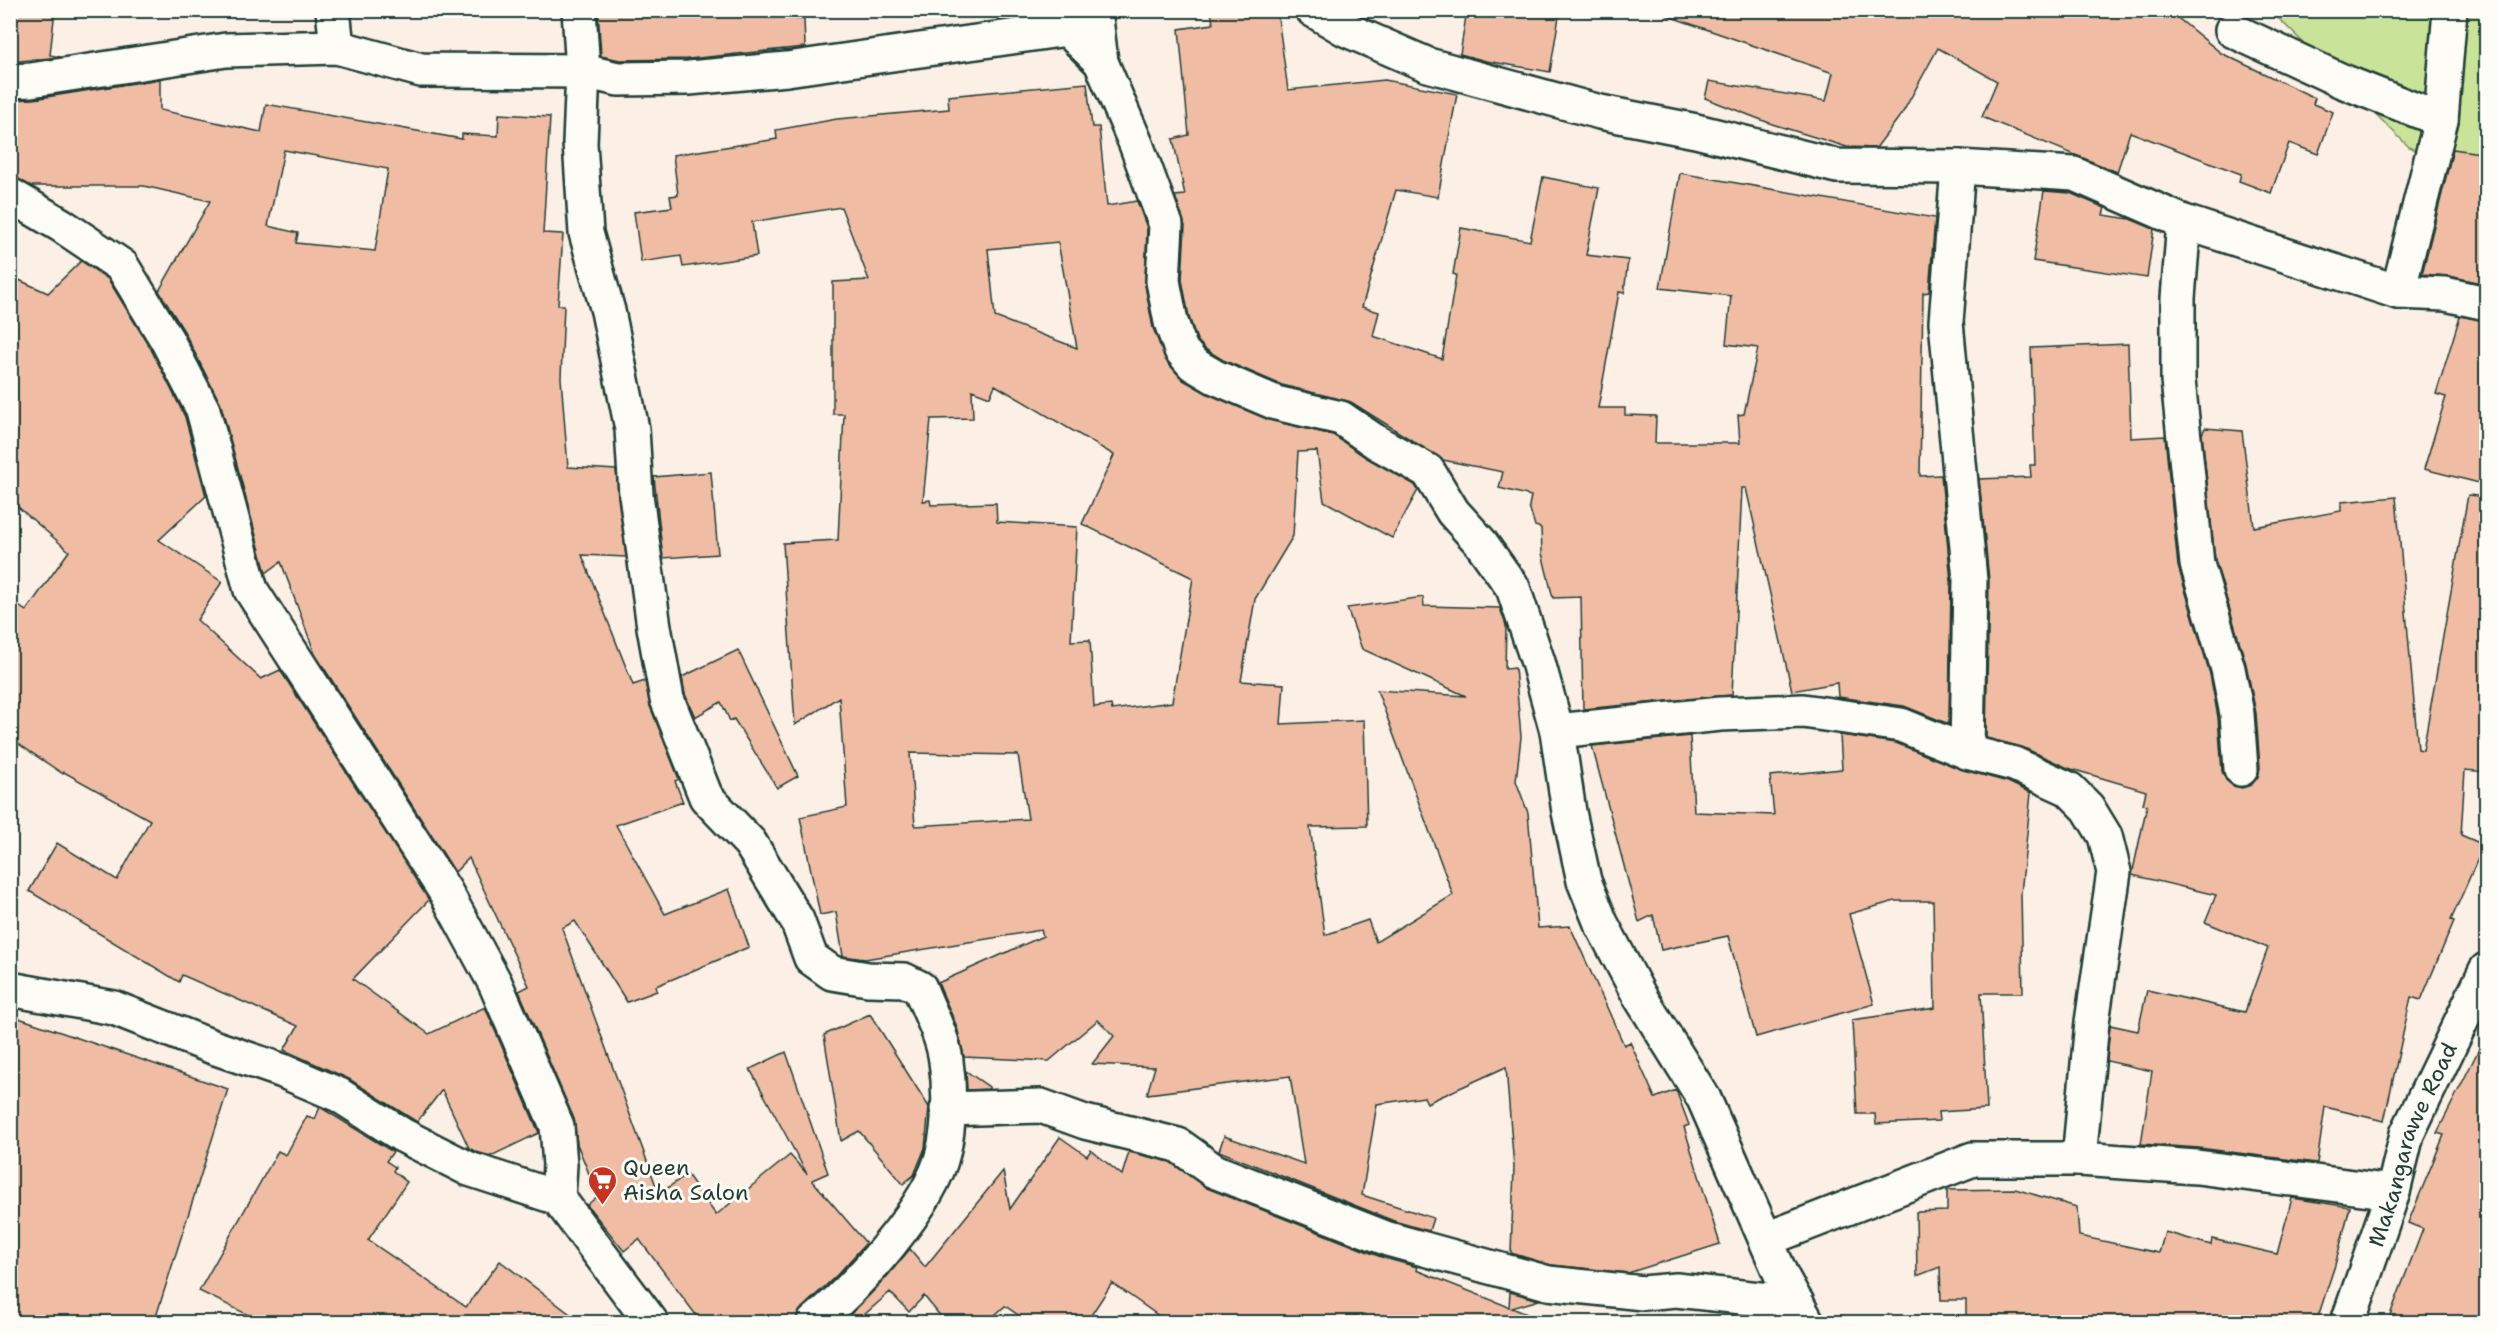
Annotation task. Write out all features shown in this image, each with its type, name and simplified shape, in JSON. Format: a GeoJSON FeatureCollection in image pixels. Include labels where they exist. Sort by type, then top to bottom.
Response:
{"type":"FeatureCollection","features":[{"type":"Feature","properties":{"kind":"street"},"geometry":{"type":"LineString","coordinates":[[333,10],[337,47]]}},
{"type":"Feature","properties":{"kind":"street"},"geometry":{"type":"LineString","coordinates":[[579,10],[583,71],[580,143],[586,233],[608,311],[632,429],[636,495],[654,627],[667,699],[706,797],[750,843],[797,920],[811,958],[832,973],[868,979],[904,981],[920,988],[940,1037],[946,1060],[947,1109],[943,1152],[931,1186],[883,1253],[814,1323]]}},
{"type":"Feature","properties":{"kind":"street"},"geometry":{"type":"LineString","coordinates":[[1095,10],[1101,62],[1136,144],[1166,225],[1163,281],[1171,322],[1181,350],[1193,364],[1276,403],[1341,418],[1376,442],[1428,471],[1453,512],[1481,543],[1513,588],[1538,662],[1557,731],[1569,812],[1584,880],[1601,923],[1639,995],[1704,1099],[1782,1277],[1802,1313]]}},
{"type":"Feature","properties":{"kind":"street"},"geometry":{"type":"LineString","coordinates":[[1313,10],[1345,29],[1428,65],[1600,112],[1696,131],[1837,166],[1958,167],[2074,174],[2184,222],[2398,292],[2445,294],[2487,303]]}},
{"type":"Feature","properties":{"kind":"street"},"geometry":{"type":"LineString","coordinates":[[2398,292],[2440,120],[2450,10]]}},
{"type":"Feature","properties":{"kind":"street"},"geometry":{"type":"LineString","coordinates":[[10,81],[31,80],[225,50],[337,47],[421,70],[583,71],[618,79],[689,78],[787,69],[1067,30],[1101,62]]}},
{"type":"Feature","properties":{"kind":"street"},"geometry":{"type":"LineString","coordinates":[[2232,30],[2342,81],[2440,120]]}},
{"type":"Feature","properties":{"kind":"street"},"geometry":{"type":"LineString","coordinates":[[1958,167],[1946,322],[1970,580],[1967,752]]}},
{"type":"Feature","properties":{"kind":"street"},"geometry":{"type":"LineString","coordinates":[[10,195],[61,225],[122,266],[167,340],[202,410],[251,590],[446,891],[495,983],[557,1126],[560,1165],[558,1198]]}},
{"type":"Feature","properties":{"kind":"street"},"geometry":{"type":"LineString","coordinates":[[2184,222],[2178,298],[2178,380],[2197,564],[2228,669],[2237,714],[2241,770]]}},
{"type":"Feature","properties":{"kind":"street"},"geometry":{"type":"LineString","coordinates":[[1557,731],[1720,714],[1803,711],[1901,725],[1967,752],[2014,764],[2069,789],[2088,808],[2105,836],[2114,872],[2092,1022],[2079,1159]]}},
{"type":"Feature","properties":{"kind":"street","name":"Makangarawe Road"},"geometry":{"type":"LineString","coordinates":[[2348,1323],[2393,1192],[2407,1134],[2487,970]]}},
{"type":"Feature","properties":{"kind":"street"},"geometry":{"type":"LineString","coordinates":[[10,989],[114,1008],[213,1047],[283,1071],[339,1095],[402,1135],[469,1169],[558,1198],[651,1323]]}},
{"type":"Feature","properties":{"kind":"street"},"geometry":{"type":"LineString","coordinates":[[947,1109],[1041,1106],[1085,1122],[1178,1145],[1214,1171],[1388,1239],[1548,1283],[1643,1293],[1676,1290],[1802,1313]]}},
{"type":"Feature","properties":{"kind":"street"},"geometry":{"type":"LineString","coordinates":[[1767,1239],[1973,1159],[2079,1159],[2197,1167],[2393,1192]]}},
{"type":"Feature","properties":{"kind":"green space"},"geometry":{"type":"Polygon","coordinates":[[[2271,11],[2486,11],[2486,192],[2409,147],[2271,11]]]}},
{"type":"Feature","properties":{"kind":"building"},"geometry":{"type":"Polygon","coordinates":[[[10,10],[55,10],[50,55],[60,57],[10,62],[10,10]]]}},
{"type":"Feature","properties":{"kind":"building"},"geometry":{"type":"Polygon","coordinates":[[[598,10],[795,10],[796,19],[804,19],[805,47],[688,59],[620,60],[601,56],[598,10]]]}},
{"type":"Feature","properties":{"kind":"building"},"geometry":{"type":"Polygon","coordinates":[[[1211,10],[1277,10],[1288,90],[1385,80],[1457,94],[1438,197],[1396,190],[1362,307],[1379,312],[1373,336],[1442,359],[1461,228],[1530,241],[1543,177],[1599,188],[1586,255],[1628,260],[1624,293],[1619,292],[1598,408],[1625,408],[1625,415],[1656,416],[1655,443],[1740,443],[1738,415],[1744,414],[1758,348],[1726,344],[1731,296],[1660,288],[1680,173],[1935,218],[1929,292],[1923,293],[1920,476],[1941,475],[1951,581],[1949,724],[1904,706],[1838,697],[1837,683],[1792,691],[1746,488],[1742,488],[1732,695],[1583,709],[1581,597],[1553,598],[1542,553],[1541,528],[1535,526],[1529,506],[1531,496],[1499,488],[1503,472],[1443,460],[1351,402],[1282,385],[1223,360],[1205,349],[1197,340],[1189,317],[1182,280],[1185,226],[1175,196],[1185,195],[1173,139],[1189,135],[1179,29],[1213,24],[1211,10]]]}},
{"type":"Feature","properties":{"kind":"building"},"geometry":{"type":"Polygon","coordinates":[[[1467,10],[1560,10],[1550,72],[1460,54],[1467,10]]]}},
{"type":"Feature","properties":{"kind":"building"},"geometry":{"type":"Polygon","coordinates":[[[1669,10],[2168,10],[2221,53],[2315,98],[2313,104],[2333,112],[2318,154],[2289,143],[2271,193],[2239,181],[2241,174],[2130,132],[2117,172],[1982,117],[1997,81],[1938,48],[1903,112],[1876,148],[1847,147],[1772,124],[1705,98],[1709,81],[1826,101],[1833,73],[1668,16],[1669,10]]]}},
{"type":"Feature","properties":{"kind":"building"},"geometry":{"type":"Polygon","coordinates":[[[160,79],[160,110],[261,132],[266,104],[462,139],[462,134],[498,136],[499,114],[550,117],[543,233],[563,234],[558,305],[564,305],[561,378],[568,467],[616,470],[626,557],[582,555],[633,685],[645,681],[650,706],[679,779],[675,781],[683,802],[616,825],[665,914],[729,889],[749,947],[656,986],[657,991],[627,1002],[575,921],[562,928],[659,1194],[687,1174],[716,1215],[790,1155],[807,1174],[750,1069],[786,1052],[828,1173],[812,1180],[866,1243],[802,1308],[797,1315],[796,1323],[702,1323],[639,1239],[624,1251],[587,1205],[598,1196],[577,1144],[574,1119],[519,991],[529,986],[469,858],[455,872],[315,654],[281,562],[266,573],[221,405],[184,331],[159,291],[210,201],[144,186],[31,186],[10,176],[10,100],[34,99],[160,79]],[[284,150],[268,226],[298,233],[296,243],[375,251],[388,169],[284,150]]]}},
{"type":"Feature","properties":{"kind":"building"},"geometry":{"type":"Polygon","coordinates":[[[1087,83],[1092,127],[1099,127],[1107,206],[1137,201],[1147,228],[1145,285],[1153,328],[1167,362],[1183,380],[1208,394],[1269,420],[1333,435],[1367,458],[1415,485],[1418,490],[1392,538],[1324,501],[1317,451],[1298,452],[1293,536],[1255,599],[1241,681],[1284,684],[1281,724],[1364,720],[1367,826],[1310,827],[1325,935],[1368,920],[1376,942],[1453,895],[1377,690],[1466,696],[1362,649],[1347,608],[1423,597],[1424,606],[1500,608],[1506,625],[1505,669],[1515,668],[1521,737],[1516,781],[1528,813],[1538,928],[1570,926],[1624,1045],[1630,1042],[1655,1098],[1676,1090],[1689,1125],[1684,1127],[1720,1244],[1628,1273],[1551,1265],[1511,1253],[1514,1168],[1506,1067],[1427,1103],[1424,1097],[1377,1104],[1362,1195],[1433,1218],[1429,1231],[1394,1221],[1219,1151],[1224,1136],[1304,1164],[1290,1076],[1147,1094],[1155,1067],[1092,1064],[1114,1036],[1098,1020],[1049,1061],[964,1057],[957,1027],[938,983],[1043,936],[1041,930],[865,959],[843,956],[836,912],[820,915],[800,817],[847,807],[839,697],[795,725],[783,543],[838,540],[844,414],[833,414],[833,282],[869,280],[841,207],[752,222],[757,256],[683,267],[681,256],[641,262],[634,212],[672,207],[670,196],[678,195],[673,155],[777,139],[776,130],[837,119],[949,109],[948,96],[1087,83]],[[1058,242],[988,249],[995,317],[1077,348],[1058,242]],[[995,385],[990,397],[972,390],[973,418],[931,419],[923,501],[930,500],[931,505],[996,503],[997,522],[1077,527],[1071,641],[1090,640],[1094,707],[1111,705],[1112,710],[1172,702],[1193,578],[1082,524],[1114,455],[995,385]],[[910,753],[915,826],[1028,819],[1018,755],[910,753]]]}},
{"type":"Feature","properties":{"kind":"building"},"geometry":{"type":"Polygon","coordinates":[[[2453,149],[2487,154],[2487,284],[2449,276],[2422,274],[2453,149]]]}},
{"type":"Feature","properties":{"kind":"building"},"geometry":{"type":"Polygon","coordinates":[[[2044,191],[2070,193],[2105,208],[2103,215],[2130,219],[2154,229],[2147,278],[2033,261],[2044,191]]]}},
{"type":"Feature","properties":{"kind":"building"},"geometry":{"type":"Polygon","coordinates":[[[81,261],[108,279],[151,349],[185,417],[206,496],[159,540],[222,582],[197,620],[261,679],[280,670],[429,900],[353,979],[429,1034],[485,1007],[539,1133],[491,1156],[476,1152],[469,1148],[442,1090],[417,1122],[349,1079],[284,1050],[298,1026],[182,975],[179,982],[29,891],[57,843],[117,880],[150,820],[64,772],[63,774],[10,738],[10,600],[26,611],[69,551],[10,500],[10,276],[48,293],[81,261]]]}},
{"type":"Feature","properties":{"kind":"building"},"geometry":{"type":"Polygon","coordinates":[[[2460,316],[2487,321],[2487,485],[2424,469],[2446,397],[2436,394],[2460,316]]]}},
{"type":"Feature","properties":{"kind":"building"},"geometry":{"type":"Polygon","coordinates":[[[2128,344],[2131,438],[2165,436],[2178,566],[2210,674],[2218,717],[2222,771],[2226,780],[2233,786],[2242,788],[2251,785],[2258,777],[2260,768],[2256,713],[2246,664],[2215,560],[2202,434],[2205,428],[2242,431],[2254,527],[2341,511],[2341,502],[2396,497],[2418,749],[2423,750],[2468,495],[2487,497],[2487,772],[2465,770],[2461,835],[2484,845],[2451,920],[2454,921],[2421,1000],[2411,997],[2384,1121],[2325,1107],[2317,1163],[2199,1148],[2141,1144],[2152,1071],[2107,1061],[2110,1025],[2138,1031],[2147,990],[2245,1012],[2268,948],[2205,922],[2216,895],[2132,875],[2147,805],[2143,804],[2146,791],[2068,768],[2022,747],[1986,738],[1989,580],[1979,479],[2031,477],[2030,465],[2035,465],[2031,348],[2128,344]]]}},
{"type":"Feature","properties":{"kind":"building"},"geometry":{"type":"Polygon","coordinates":[[[711,472],[718,554],[663,558],[654,477],[711,472]]]}},
{"type":"Feature","properties":{"kind":"building"},"geometry":{"type":"Polygon","coordinates":[[[738,650],[798,776],[777,788],[734,719],[730,721],[721,702],[695,717],[685,694],[682,677],[738,650]]]}},
{"type":"Feature","properties":{"kind":"building"},"geometry":{"type":"Polygon","coordinates":[[[1840,735],[1896,743],[1960,769],[2008,782],[2031,793],[2021,894],[2023,993],[1981,993],[1987,1109],[1938,1112],[1939,1121],[1876,1124],[1875,1114],[1857,1114],[1852,1020],[1935,1008],[1933,901],[1895,901],[1849,914],[1874,1004],[1756,1037],[1728,936],[1661,950],[1653,915],[1639,922],[1592,746],[1690,736],[1694,812],[1774,815],[1770,776],[1842,769],[1840,735]]]}},
{"type":"Feature","properties":{"kind":"building"},"geometry":{"type":"Polygon","coordinates":[[[870,1014],[929,1107],[925,1148],[914,1175],[903,1184],[859,1131],[841,1141],[824,1035],[870,1014]]]}},
{"type":"Feature","properties":{"kind":"building"},"geometry":{"type":"Polygon","coordinates":[[[10,1015],[228,1089],[154,1323],[10,1323],[10,1015]]]}},
{"type":"Feature","properties":{"kind":"building"},"geometry":{"type":"Polygon","coordinates":[[[2487,1033],[2487,1323],[2387,1323],[2423,1229],[2408,1223],[2444,1135],[2437,1133],[2487,1033]]]}},
{"type":"Feature","properties":{"kind":"building"},"geometry":{"type":"Polygon","coordinates":[[[966,1071],[989,1087],[989,1089],[967,1090],[966,1071]]]}},
{"type":"Feature","properties":{"kind":"building"},"geometry":{"type":"Polygon","coordinates":[[[320,1107],[393,1152],[386,1161],[395,1167],[393,1171],[407,1182],[368,1240],[466,1307],[500,1261],[582,1323],[265,1323],[199,1291],[278,1151],[286,1155],[307,1116],[315,1119],[320,1107]]]}},
{"type":"Feature","properties":{"kind":"building"},"geometry":{"type":"Polygon","coordinates":[[[1060,1137],[1087,1156],[1091,1150],[1122,1175],[1129,1152],[1170,1162],[1207,1188],[1381,1257],[1417,1267],[1416,1270],[1509,1307],[1510,1292],[1539,1300],[1512,1308],[1544,1321],[1543,1323],[1169,1323],[1112,1283],[1086,1323],[1030,1323],[1005,1306],[986,1323],[946,1323],[924,1296],[909,1312],[890,1292],[855,1323],[842,1323],[884,1280],[910,1249],[925,1267],[1003,1171],[1010,1209],[1060,1137]]]}},
{"type":"Feature","properties":{"kind":"building"},"geometry":{"type":"Polygon","coordinates":[[[2015,1189],[2077,1207],[2079,1236],[2159,1253],[2165,1232],[2211,1245],[2212,1239],[2277,1254],[2292,1198],[2350,1207],[2335,1265],[2316,1323],[1966,1323],[1966,1300],[1941,1300],[1940,1267],[1917,1276],[1916,1212],[1947,1211],[1947,1190],[2015,1189]]]}},
{"type":"Feature","properties":{"kind":"place","name":"Queen Aisha Salon"},"geometry":{"type":"Point","coordinates":[602,1206]}}]}
